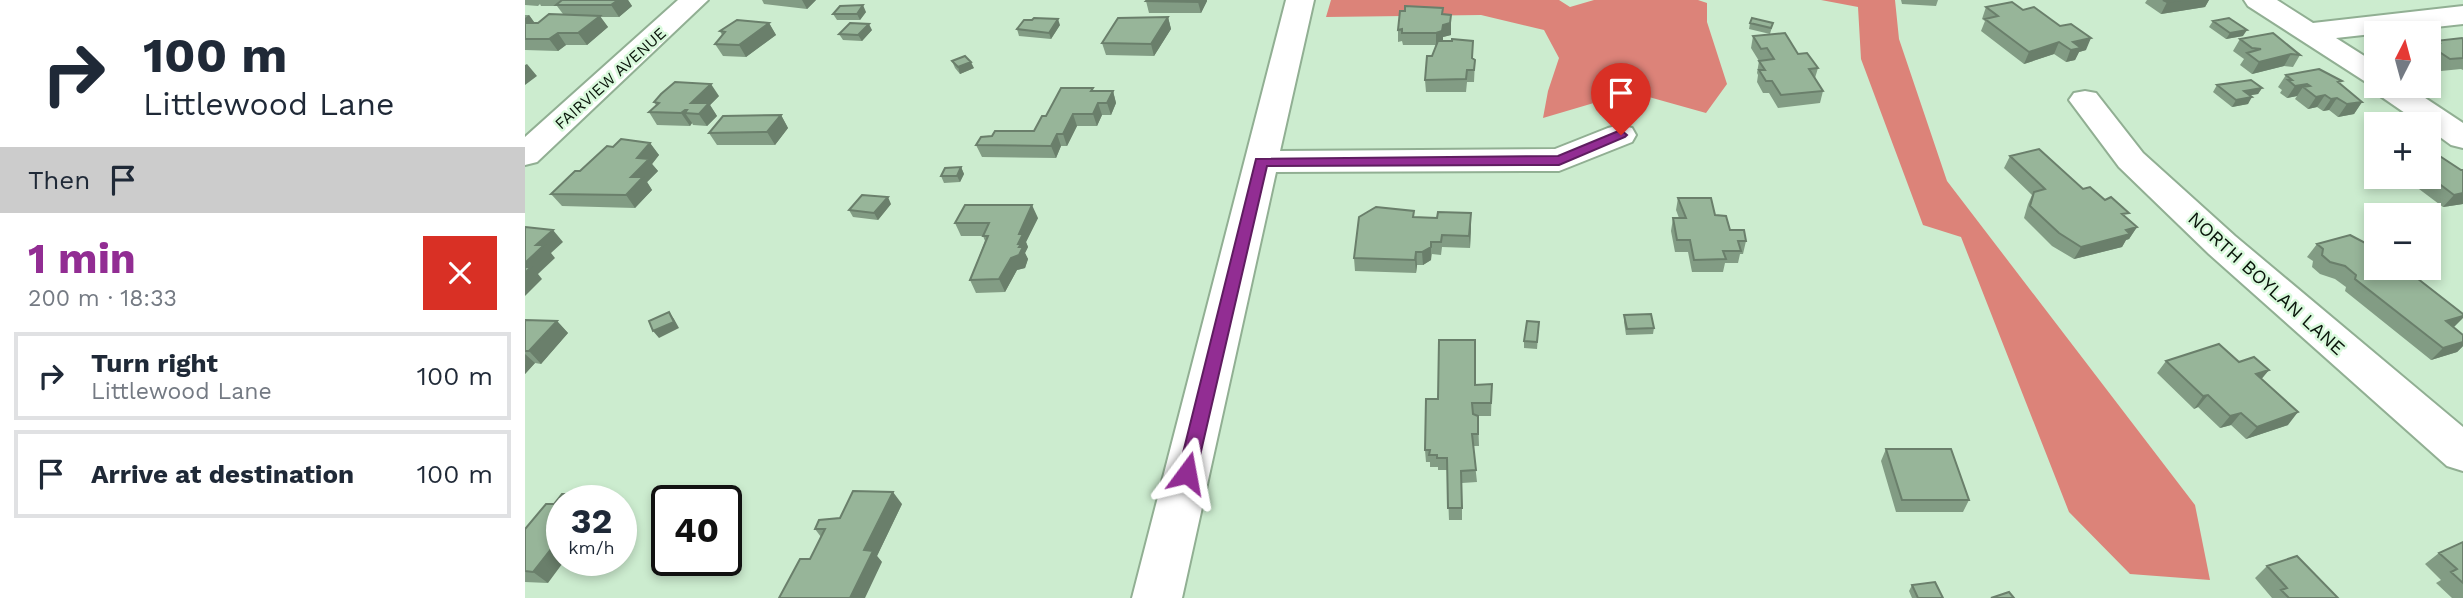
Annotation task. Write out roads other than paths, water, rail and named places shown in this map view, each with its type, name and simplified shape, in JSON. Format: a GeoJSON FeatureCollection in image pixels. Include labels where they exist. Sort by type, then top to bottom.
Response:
{"type":"FeatureCollection","features":[{"type":"Feature","properties":{"kind":"street","name":"FAIRVIEW AVENUE"},"geometry":{"type":"LineString","coordinates":[[525,155],[694,0]]}},
{"type":"Feature","properties":{"kind":"street"},"geometry":{"type":"LineString","coordinates":[[1157,598],[1300,0]]}},
{"type":"Feature","properties":{"kind":"street"},"geometry":{"type":"LineString","coordinates":[[2258,0],[2364,69]]}},
{"type":"Feature","properties":{"kind":"street"},"geometry":{"type":"LineString","coordinates":[[2310,32],[2463,15]]}},
{"type":"Feature","properties":{"kind":"street"},"geometry":{"type":"LineString","coordinates":[[2405,98],[2463,138]]}},
{"type":"Feature","properties":{"kind":"street","name":"NORTH BOYLAN LANE"},"geometry":{"type":"LineString","coordinates":[[2085,100],[2107,131],[2151,179],[2222,245],[2463,453]]}},
{"type":"Feature","properties":{"kind":"street"},"geometry":{"type":"LineString","coordinates":[[1261,162],[1559,160],[1621,135]]}}]}
